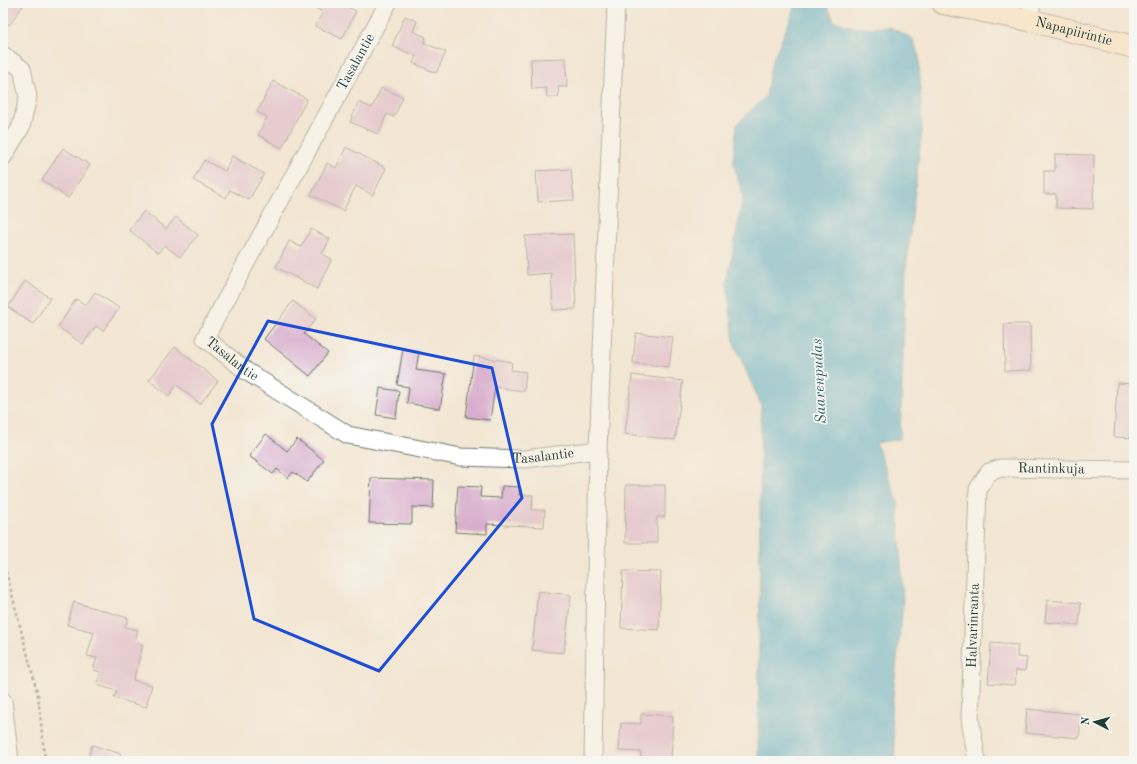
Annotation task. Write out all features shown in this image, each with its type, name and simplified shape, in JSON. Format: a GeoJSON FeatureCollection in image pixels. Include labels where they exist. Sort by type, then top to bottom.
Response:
{"type":"FeatureCollection","features":[{"type":"Feature","properties":{"kind":"main road","name":"Napapiirintie"},"geometry":{"type":"LineString","coordinates":[[943,3],[1030,12],[1134,47]]}},
{"type":"Feature","properties":{"kind":"street","name":"Tasalantie"},"geometry":{"type":"LineString","coordinates":[[388,3],[205,338],[246,371],[348,435],[461,457],[525,458],[598,450]]}},
{"type":"Feature","properties":{"kind":"street"},"geometry":{"type":"LineString","coordinates":[[593,761],[598,450],[616,3]]}},
{"type":"Feature","properties":{"kind":"street"},"geometry":{"type":"LineString","coordinates":[[3,55],[22,69],[28,97],[21,127],[3,157]]}},
{"type":"Feature","properties":{"kind":"street","name":"Rantinkuja"},"geometry":{"type":"LineString","coordinates":[[978,489],[989,472],[1001,468],[1134,470]]}},
{"type":"Feature","properties":{"kind":"street","name":"Halvarinranta"},"geometry":{"type":"LineString","coordinates":[[977,761],[970,719],[978,489]]}},
{"type":"Feature","properties":{"kind":"street"},"geometry":{"type":"LineString","coordinates":[[3,701],[10,761]]}},
{"type":"Feature","properties":{"kind":"path"},"geometry":{"type":"LineString","coordinates":[[3,560],[38,695],[45,761]]}},
{"type":"Feature","properties":{"kind":"highlighted area"},"geometry":{"type":"Polygon","coordinates":[[[268,321],[492,368],[522,498],[379,671],[254,619],[212,424],[268,321]]]}},
{"type":"Feature","properties":{"kind":"water","name":"Saarenpudas"},"geometry":{"type":"Polygon","coordinates":[[[794,3],[826,3],[834,21],[856,28],[889,27],[912,38],[919,56],[922,130],[906,268],[900,439],[876,443],[898,502],[903,604],[891,714],[896,761],[758,761],[761,405],[734,343],[727,284],[743,197],[733,162],[737,124],[766,96],[771,64],[793,13],[794,3]]]}},
{"type":"Feature","properties":{"kind":"building"},"geometry":{"type":"Polygon","coordinates":[[[3,3],[25,3],[9,25],[3,20],[3,3]]]}},
{"type":"Feature","properties":{"kind":"building"},"geometry":{"type":"Polygon","coordinates":[[[305,3],[339,3],[356,11],[342,39],[315,26],[323,12],[305,3]]]}},
{"type":"Feature","properties":{"kind":"building"},"geometry":{"type":"Polygon","coordinates":[[[405,16],[417,21],[413,31],[426,37],[424,43],[446,52],[436,73],[413,63],[416,56],[392,46],[405,16]]]}},
{"type":"Feature","properties":{"kind":"building"},"geometry":{"type":"Polygon","coordinates":[[[566,58],[567,87],[558,87],[559,97],[547,97],[546,88],[532,89],[531,59],[566,58]]]}},
{"type":"Feature","properties":{"kind":"building"},"geometry":{"type":"Polygon","coordinates":[[[273,81],[307,99],[282,148],[258,135],[267,117],[257,112],[273,81]]]}},
{"type":"Feature","properties":{"kind":"building"},"geometry":{"type":"Polygon","coordinates":[[[381,88],[403,97],[394,117],[387,114],[378,134],[350,122],[358,102],[372,108],[381,88]]]}},
{"type":"Feature","properties":{"kind":"building"},"geometry":{"type":"Polygon","coordinates":[[[346,147],[386,168],[373,195],[356,186],[343,211],[311,195],[327,163],[336,168],[346,147]]]}},
{"type":"Feature","properties":{"kind":"building"},"geometry":{"type":"Polygon","coordinates":[[[63,148],[90,165],[68,198],[42,180],[63,148]]]}},
{"type":"Feature","properties":{"kind":"building"},"geometry":{"type":"Polygon","coordinates":[[[1055,154],[1094,155],[1093,209],[1056,208],[1056,194],[1044,194],[1044,171],[1055,171],[1055,154]]]}},
{"type":"Feature","properties":{"kind":"building"},"geometry":{"type":"Polygon","coordinates":[[[232,156],[264,174],[249,200],[230,190],[226,198],[193,180],[204,160],[225,171],[232,156]]]}},
{"type":"Feature","properties":{"kind":"building"},"geometry":{"type":"Polygon","coordinates":[[[571,169],[574,200],[538,202],[536,171],[571,169]]]}},
{"type":"Feature","properties":{"kind":"building"},"geometry":{"type":"Polygon","coordinates":[[[144,211],[166,229],[176,217],[198,235],[180,257],[164,245],[158,253],[129,230],[144,211]]]}},
{"type":"Feature","properties":{"kind":"building"},"geometry":{"type":"Polygon","coordinates":[[[311,229],[330,239],[322,254],[332,259],[317,289],[276,267],[289,241],[301,247],[311,229]]]}},
{"type":"Feature","properties":{"kind":"building"},"geometry":{"type":"Polygon","coordinates":[[[573,234],[576,309],[553,310],[551,273],[527,275],[525,236],[573,234]]]}},
{"type":"Feature","properties":{"kind":"building"},"geometry":{"type":"Polygon","coordinates":[[[25,281],[50,298],[33,324],[8,307],[25,281]]]}},
{"type":"Feature","properties":{"kind":"building"},"geometry":{"type":"Polygon","coordinates":[[[95,292],[119,308],[103,331],[96,326],[83,344],[58,327],[76,299],[86,305],[95,292]]]}},
{"type":"Feature","properties":{"kind":"building"},"geometry":{"type":"Polygon","coordinates":[[[293,301],[316,319],[304,334],[328,353],[310,376],[264,339],[293,301]]]}},
{"type":"Feature","properties":{"kind":"building"},"geometry":{"type":"Polygon","coordinates":[[[1004,324],[1030,324],[1031,370],[1005,371],[1004,324]]]}},
{"type":"Feature","properties":{"kind":"building"},"geometry":{"type":"Polygon","coordinates":[[[636,333],[673,337],[669,367],[633,363],[636,333]]]}},
{"type":"Feature","properties":{"kind":"building"},"geometry":{"type":"Polygon","coordinates":[[[175,347],[218,381],[200,404],[177,385],[169,396],[149,380],[175,347]]]}},
{"type":"Feature","properties":{"kind":"building"},"geometry":{"type":"Polygon","coordinates":[[[403,349],[419,351],[416,370],[446,374],[440,409],[407,403],[409,387],[397,385],[403,349]]]}},
{"type":"Feature","properties":{"kind":"building"},"geometry":{"type":"Polygon","coordinates":[[[474,356],[512,362],[511,370],[526,372],[524,391],[495,387],[490,420],[466,417],[474,356]]]}},
{"type":"Feature","properties":{"kind":"building"},"geometry":{"type":"Polygon","coordinates":[[[632,375],[683,381],[675,440],[625,434],[632,375]]]}},
{"type":"Feature","properties":{"kind":"building"},"geometry":{"type":"Polygon","coordinates":[[[1117,383],[1134,384],[1134,438],[1114,437],[1117,383]]]}},
{"type":"Feature","properties":{"kind":"building"},"geometry":{"type":"Polygon","coordinates":[[[380,388],[399,391],[396,418],[376,415],[380,388]]]}},
{"type":"Feature","properties":{"kind":"building"},"geometry":{"type":"Polygon","coordinates":[[[266,434],[287,451],[297,439],[324,460],[307,482],[293,472],[288,478],[277,469],[273,474],[249,456],[266,434]]]}},
{"type":"Feature","properties":{"kind":"building"},"geometry":{"type":"Polygon","coordinates":[[[371,478],[434,480],[433,508],[412,507],[412,524],[369,523],[371,478]]]}},
{"type":"Feature","properties":{"kind":"building"},"geometry":{"type":"Polygon","coordinates":[[[626,485],[665,485],[665,517],[657,517],[657,543],[625,543],[626,485]]]}},
{"type":"Feature","properties":{"kind":"building"},"geometry":{"type":"Polygon","coordinates":[[[458,486],[481,487],[480,497],[501,498],[502,486],[520,487],[519,495],[533,495],[532,510],[545,510],[544,527],[487,524],[487,534],[455,532],[458,486]]]}},
{"type":"Feature","properties":{"kind":"building"},"geometry":{"type":"Polygon","coordinates":[[[623,571],[661,572],[659,630],[621,628],[623,571]]]}},
{"type":"Feature","properties":{"kind":"building"},"geometry":{"type":"Polygon","coordinates":[[[538,591],[571,595],[564,653],[532,650],[538,591]]]}},
{"type":"Feature","properties":{"kind":"building"},"geometry":{"type":"Polygon","coordinates":[[[1047,600],[1081,603],[1079,625],[1045,622],[1047,600]]]}},
{"type":"Feature","properties":{"kind":"building"},"geometry":{"type":"Polygon","coordinates":[[[74,602],[128,618],[125,627],[138,630],[135,642],[143,645],[133,680],[152,685],[146,707],[114,698],[117,691],[97,685],[101,672],[93,670],[97,658],[87,656],[94,632],[67,625],[74,602]]]}},
{"type":"Feature","properties":{"kind":"building"},"geometry":{"type":"Polygon","coordinates":[[[991,643],[1018,645],[1017,657],[1027,658],[1025,671],[1016,670],[1015,685],[988,683],[991,643]]]}},
{"type":"Feature","properties":{"kind":"building"},"geometry":{"type":"Polygon","coordinates":[[[1027,709],[1081,714],[1079,738],[1025,733],[1027,709]]]}},
{"type":"Feature","properties":{"kind":"building"},"geometry":{"type":"Polygon","coordinates":[[[641,714],[673,716],[671,761],[641,761],[641,752],[619,751],[621,723],[641,724],[641,714]]]}},
{"type":"Feature","properties":{"kind":"building"},"geometry":{"type":"Polygon","coordinates":[[[92,745],[121,754],[118,761],[87,761],[92,745]]]}}]}
